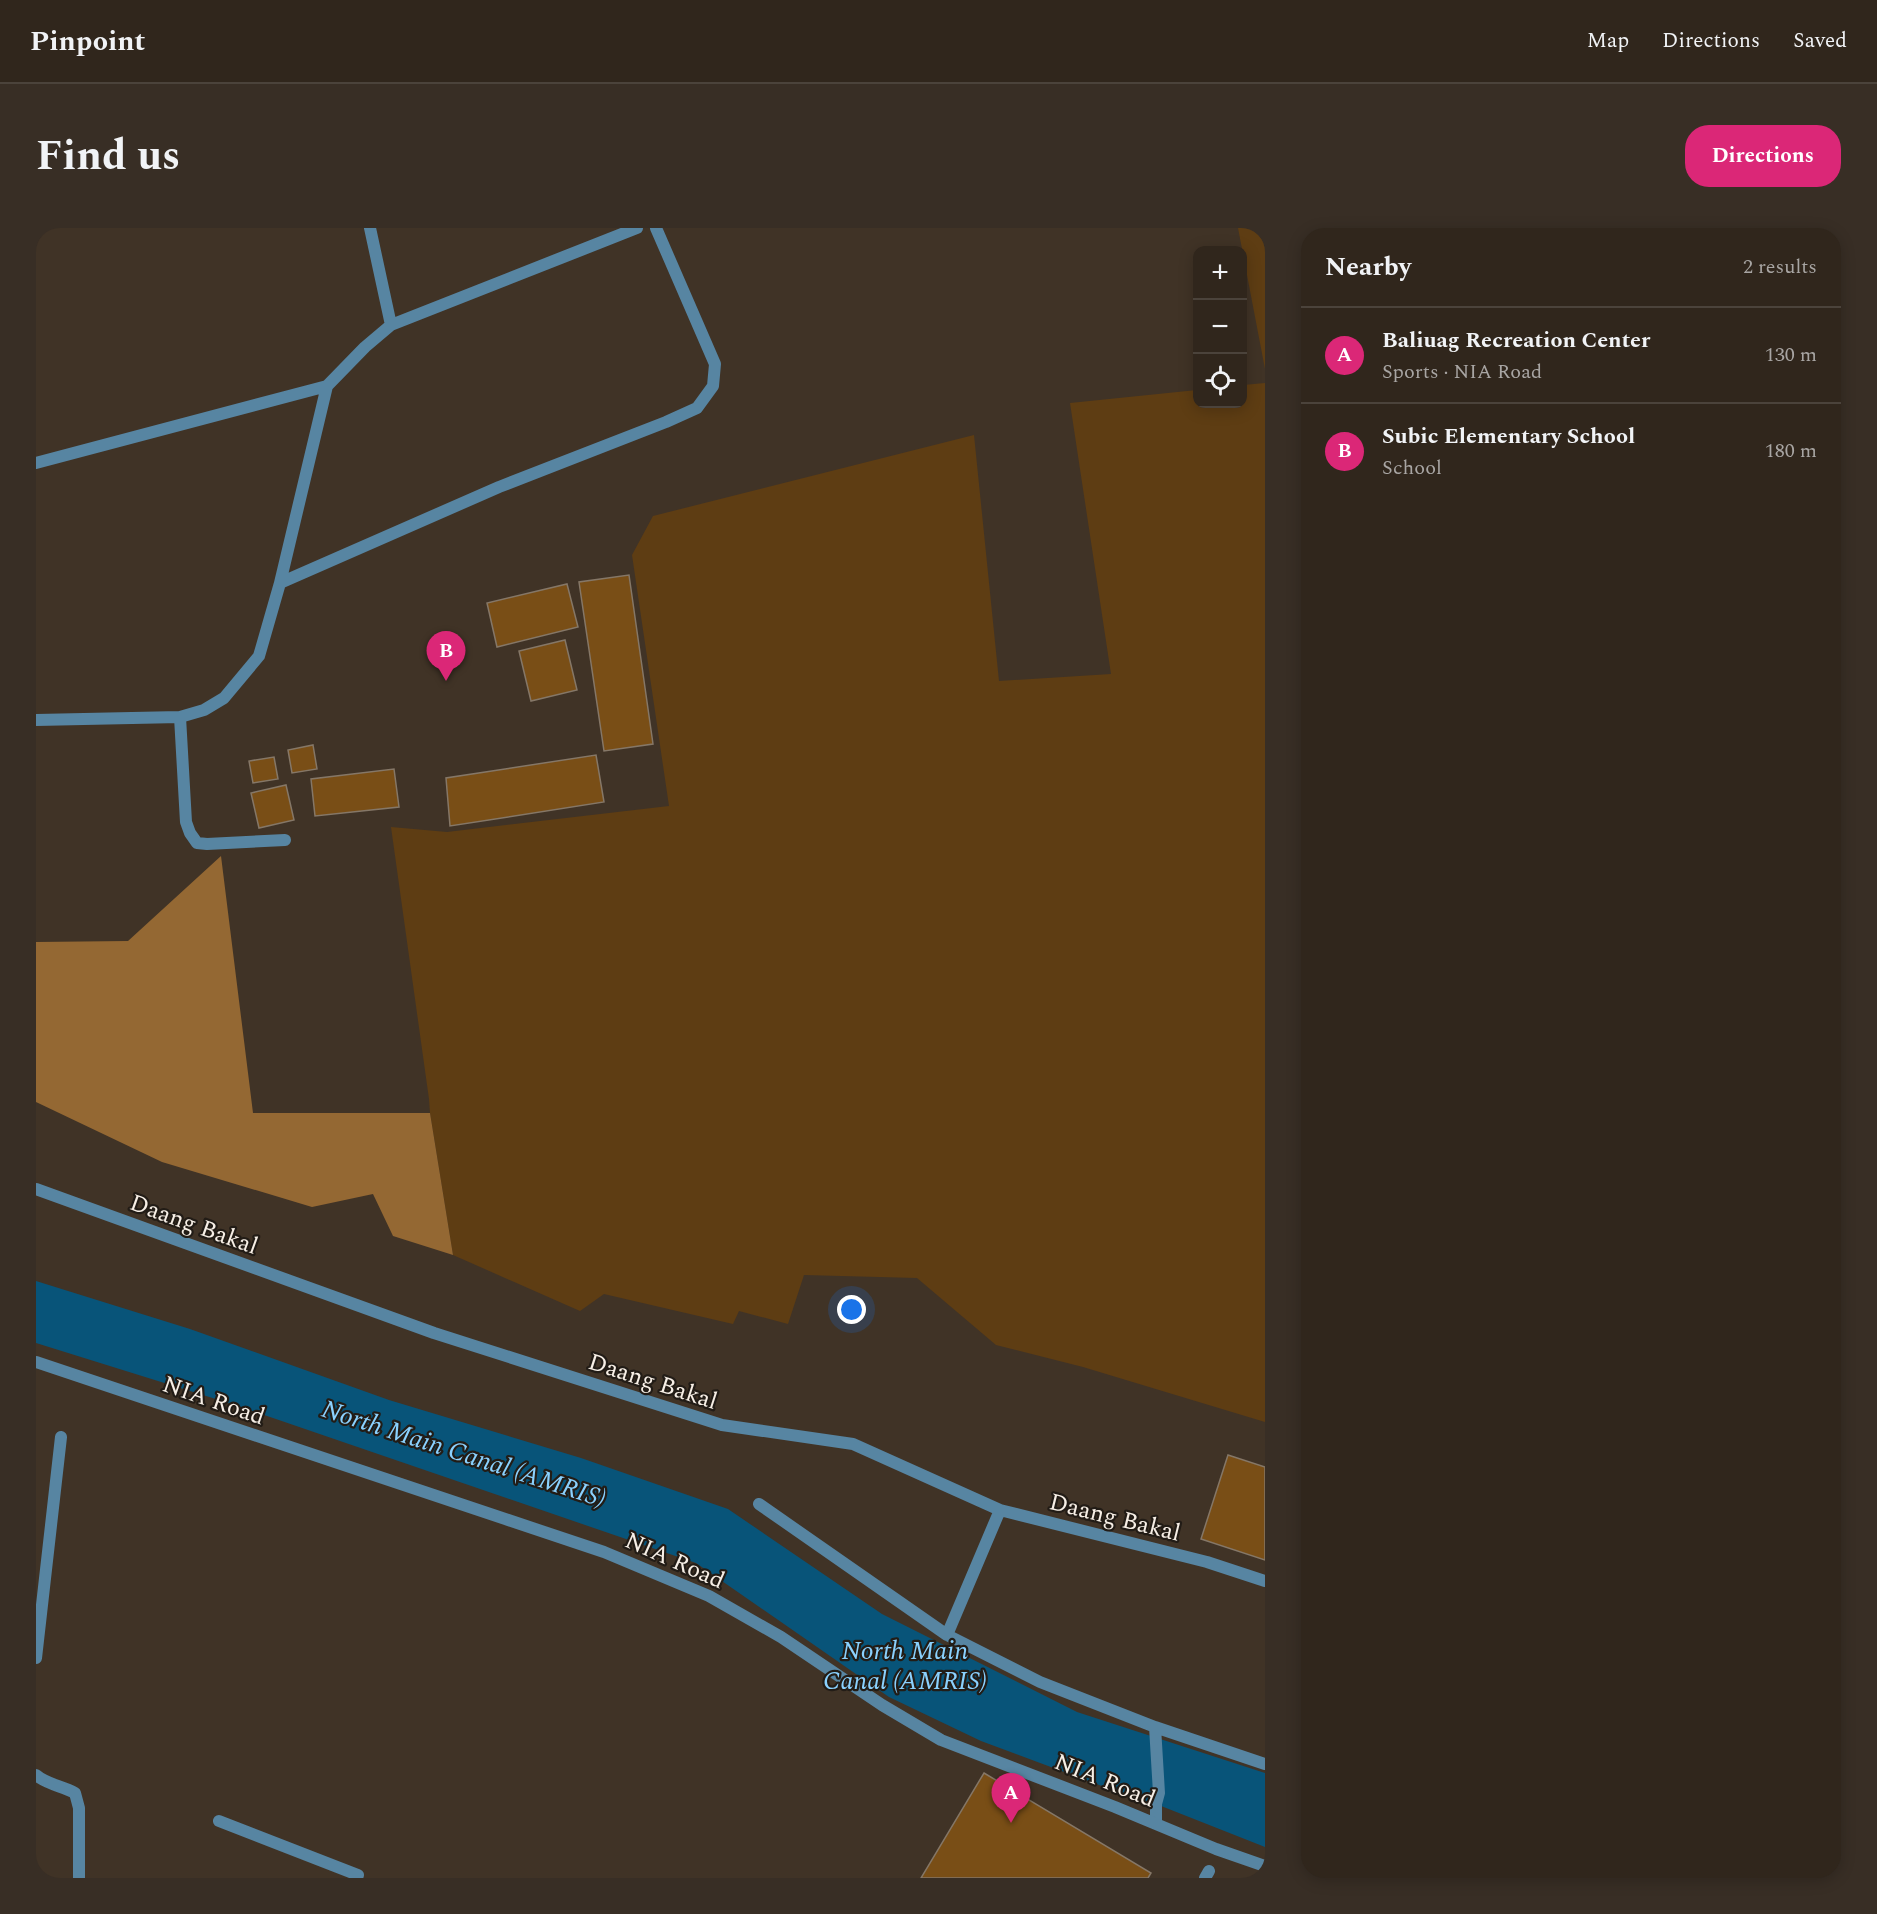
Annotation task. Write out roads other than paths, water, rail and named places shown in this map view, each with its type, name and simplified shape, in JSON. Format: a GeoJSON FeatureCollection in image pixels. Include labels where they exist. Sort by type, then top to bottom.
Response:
{"type":"FeatureCollection","features":[{"type":"Feature","properties":{"kind":"street"},"geometry":{"type":"LineString","coordinates":[[370,228],[391,325]]}},
{"type":"Feature","properties":{"kind":"street"},"geometry":{"type":"LineString","coordinates":[[36,720],[180,717],[204,710],[224,698],[259,656],[280,583],[327,386],[365,347],[391,325],[637,228]]}},
{"type":"Feature","properties":{"kind":"street"},"geometry":{"type":"LineString","coordinates":[[280,583],[499,487],[697,408],[713,386],[715,364],[656,228]]}},
{"type":"Feature","properties":{"kind":"street"},"geometry":{"type":"LineString","coordinates":[[36,463],[327,386]]}},
{"type":"Feature","properties":{"kind":"street"},"geometry":{"type":"LineString","coordinates":[[180,717],[186,822],[197,843],[285,840]]}},
{"type":"Feature","properties":{"kind":"street","name":"Daang Bakal"},"geometry":{"type":"LineString","coordinates":[[36,1189],[434,1334],[722,1425],[853,1444],[1000,1510],[1207,1562],[1265,1581]]}},
{"type":"Feature","properties":{"kind":"street","name":"NIA Road"},"geometry":{"type":"LineString","coordinates":[[36,1362],[604,1552],[709,1596],[781,1637],[882,1705],[941,1740],[1156,1823],[1216,1849],[1265,1866]]}},
{"type":"Feature","properties":{"kind":"street"},"geometry":{"type":"LineString","coordinates":[[36,1658],[60,1437]]}},
{"type":"Feature","properties":{"kind":"street"},"geometry":{"type":"LineString","coordinates":[[759,1504],[946,1635],[1040,1682],[1155,1727],[1265,1764]]}},
{"type":"Feature","properties":{"kind":"street"},"geometry":{"type":"LineString","coordinates":[[946,1635],[1000,1510]]}},
{"type":"Feature","properties":{"kind":"street"},"geometry":{"type":"LineString","coordinates":[[1155,1727],[1159,1793],[1156,1804],[1156,1823]]}},
{"type":"Feature","properties":{"kind":"street"},"geometry":{"type":"LineString","coordinates":[[36,1775],[42,1780],[63,1786],[75,1793],[79,1808],[79,1878]]}},
{"type":"Feature","properties":{"kind":"street"},"geometry":{"type":"LineString","coordinates":[[219,1821],[358,1875]]}},
{"type":"Feature","properties":{"kind":"water","name":"North Main Canal (AMRIS)"},"geometry":{"type":"Polygon","coordinates":[[[36,1281],[190,1329],[389,1400],[581,1458],[728,1509],[882,1614],[1077,1712],[1265,1773],[1265,1847],[1156,1804],[981,1741],[889,1697],[696,1563],[235,1405],[36,1343],[36,1281]]]}},
{"type":"Feature","properties":{"kind":"place","name":"Subic Elementary School"},"geometry":{"type":"Point","coordinates":[446,681]}},
{"type":"Feature","properties":{"kind":"place","name":"Baliuag Recreation Center"},"geometry":{"type":"Point","coordinates":[1011,1823]}}]}
